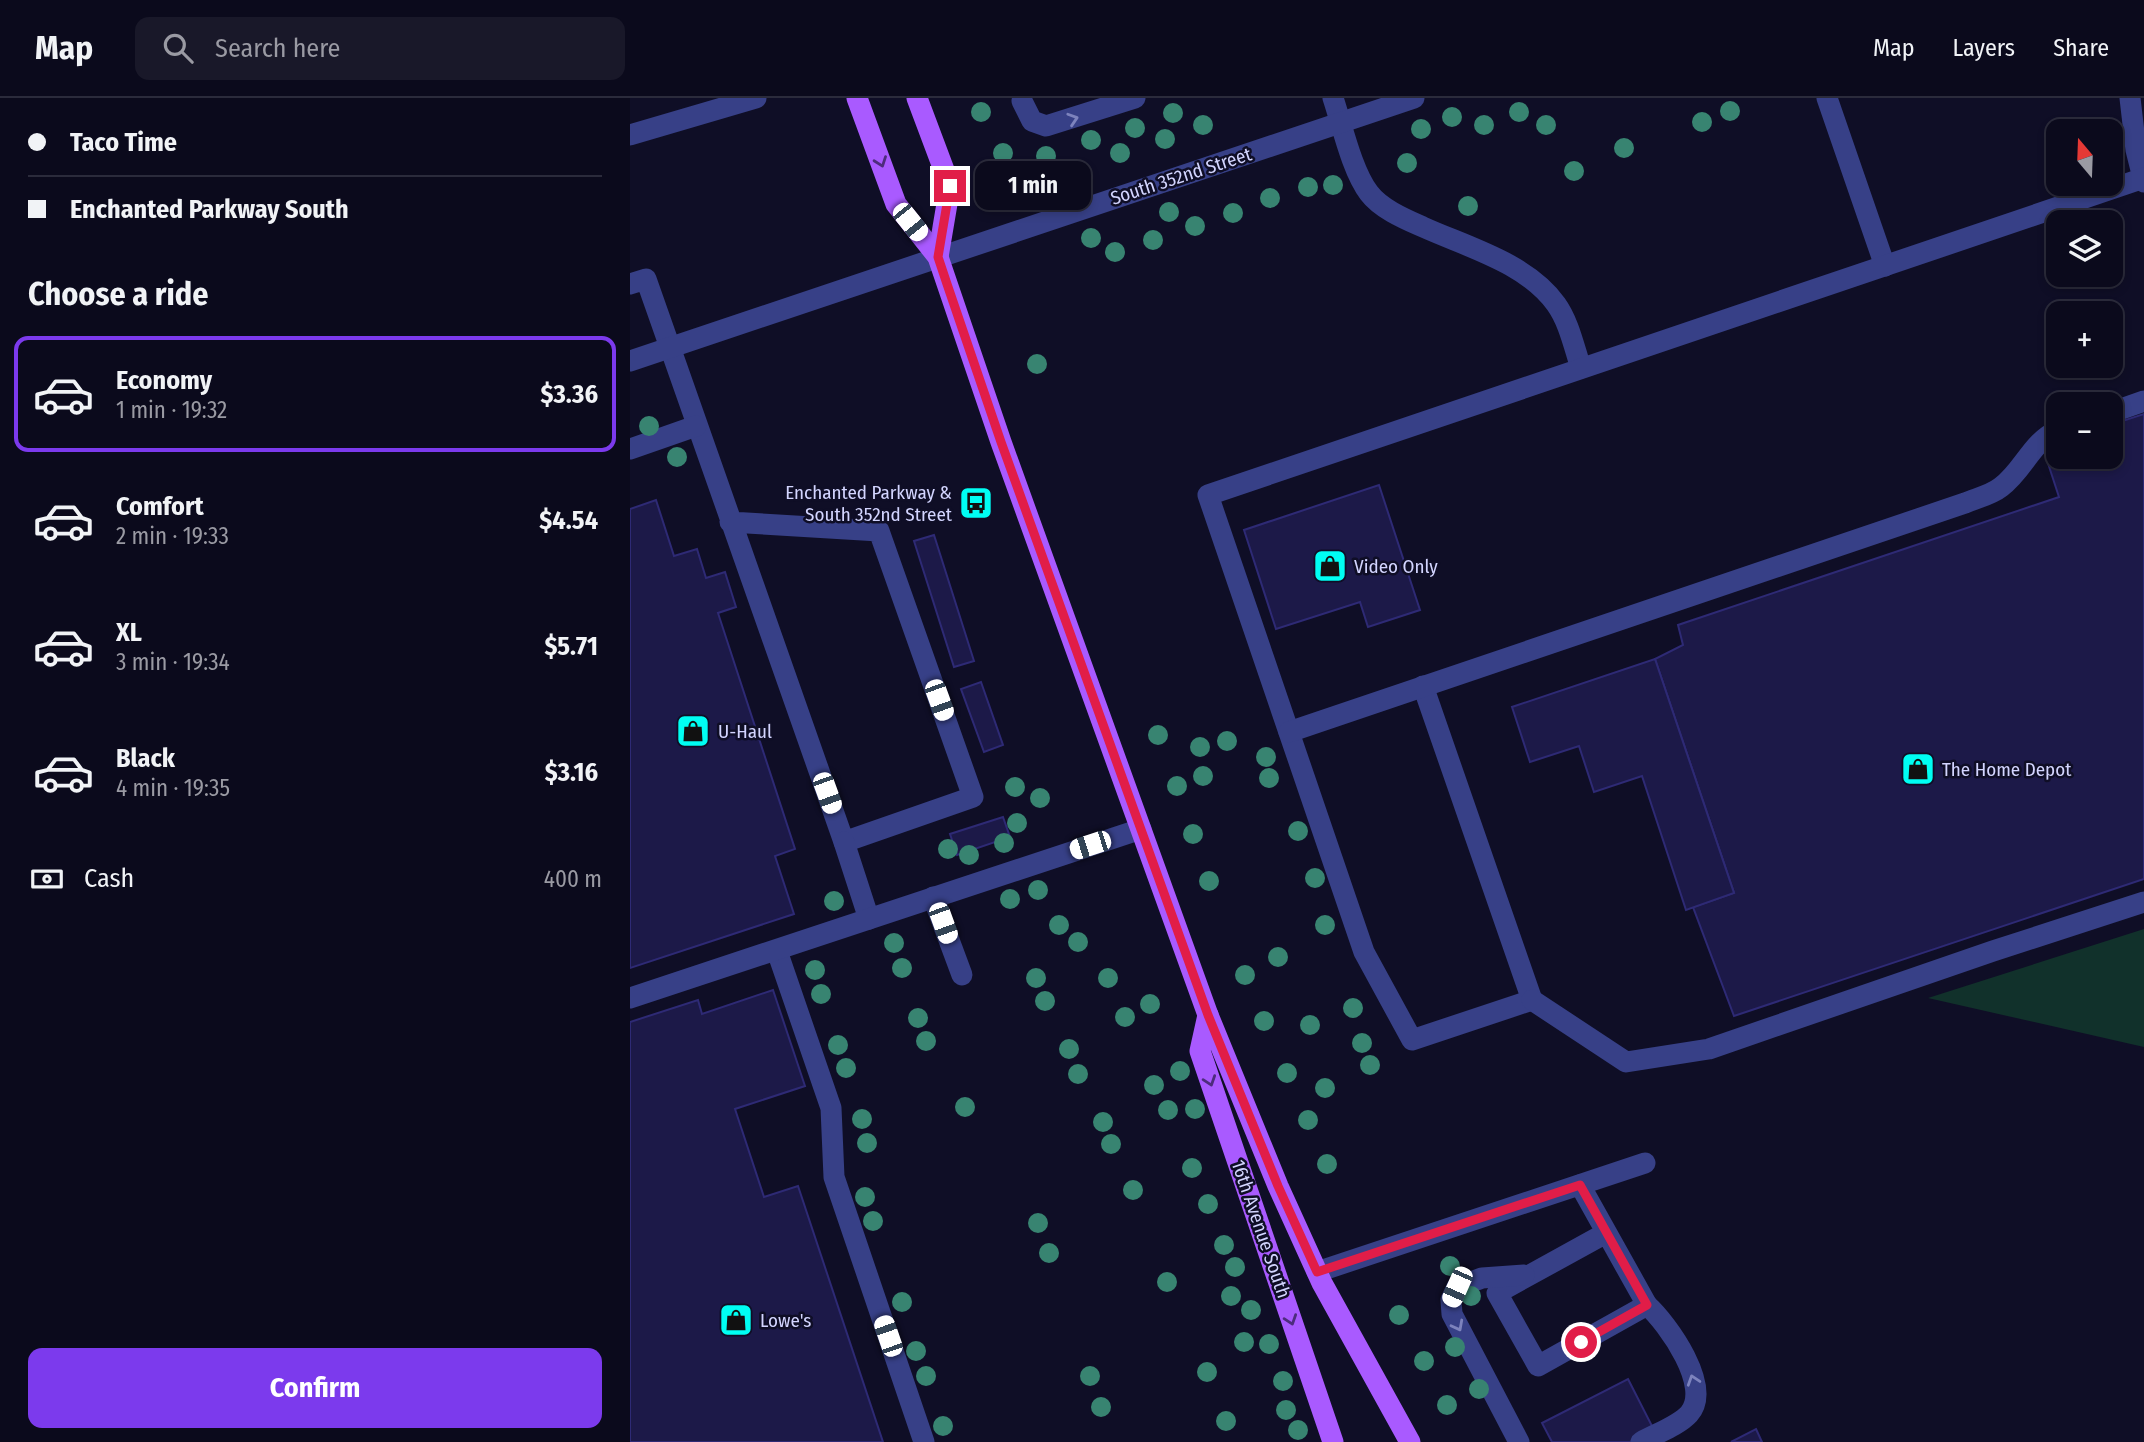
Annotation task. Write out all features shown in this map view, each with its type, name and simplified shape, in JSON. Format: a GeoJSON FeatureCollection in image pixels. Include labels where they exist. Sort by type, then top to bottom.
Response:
{"type":"FeatureCollection","features":[{"type":"Feature","properties":{"kind":"main road"},"geometry":{"type":"LineString","coordinates":[[858,98],[896,204],[938,257],[1001,442],[1208,1015],[1278,1186],[1317,1272],[1410,1442]]}},
{"type":"Feature","properties":{"kind":"main road"},"geometry":{"type":"LineString","coordinates":[[917,98],[950,186],[938,257]]}},
{"type":"Feature","properties":{"kind":"main road","name":"16th Avenue South"},"geometry":{"type":"LineString","coordinates":[[1208,1015],[1200,1051],[1333,1442]]}},
{"type":"Feature","properties":{"kind":"street"},"geometry":{"type":"LineString","coordinates":[[630,135],[756,98]]}},
{"type":"Feature","properties":{"kind":"street"},"geometry":{"type":"LineString","coordinates":[[1022,101],[1032,121],[1046,126],[1135,98]]}},
{"type":"Feature","properties":{"kind":"street"},"geometry":{"type":"LineString","coordinates":[[1333,98],[1361,180],[1369,194],[1383,206],[1413,223],[1517,269],[1540,285],[1557,305],[1566,322],[1581,369]]}},
{"type":"Feature","properties":{"kind":"street","name":"South 352nd Street"},"geometry":{"type":"LineString","coordinates":[[630,361],[1414,98]]}},
{"type":"Feature","properties":{"kind":"street"},"geometry":{"type":"LineString","coordinates":[[1827,98],[1885,266]]}},
{"type":"Feature","properties":{"kind":"street"},"geometry":{"type":"LineString","coordinates":[[1532,1000],[1412,1040],[1364,952],[1208,495],[2144,180],[2134,141],[2130,98]]}},
{"type":"Feature","properties":{"kind":"street"},"geometry":{"type":"LineString","coordinates":[[630,284],[646,279],[869,919]]}},
{"type":"Feature","properties":{"kind":"street"},"geometry":{"type":"LineString","coordinates":[[2123,408],[2144,401]]}},
{"type":"Feature","properties":{"kind":"street"},"geometry":{"type":"LineString","coordinates":[[630,449],[696,426]]}},
{"type":"Feature","properties":{"kind":"street"},"geometry":{"type":"LineString","coordinates":[[1289,732],[1993,492],[2018,471],[2036,444],[2046,438]]}},
{"type":"Feature","properties":{"kind":"street"},"geometry":{"type":"LineString","coordinates":[[730,522],[879,531],[973,797],[844,842]]}},
{"type":"Feature","properties":{"kind":"street"},"geometry":{"type":"LineString","coordinates":[[1423,686],[1532,1000],[1626,1062],[1709,1049],[2144,902]]}},
{"type":"Feature","properties":{"kind":"street"},"geometry":{"type":"LineString","coordinates":[[630,998],[1141,829]]}},
{"type":"Feature","properties":{"kind":"street"},"geometry":{"type":"LineString","coordinates":[[933,897],[962,975]]}},
{"type":"Feature","properties":{"kind":"street"},"geometry":{"type":"LineString","coordinates":[[777,951],[831,1108],[834,1177],[924,1442]]}},
{"type":"Feature","properties":{"kind":"street"},"geometry":{"type":"LineString","coordinates":[[1317,1272],[1645,1164]]}},
{"type":"Feature","properties":{"kind":"street"},"geometry":{"type":"LineString","coordinates":[[1580,1185],[1647,1305],[1662,1319],[1697,1386],[1697,1400],[1688,1415],[1641,1442]]}},
{"type":"Feature","properties":{"kind":"street"},"geometry":{"type":"LineString","coordinates":[[1606,1233],[1497,1293],[1538,1366],[1647,1305]]}},
{"type":"Feature","properties":{"kind":"street"},"geometry":{"type":"LineString","coordinates":[[1520,1442],[1452,1314],[1451,1300],[1457,1287],[1482,1278],[1530,1275]]}},
{"type":"Feature","properties":{"kind":"green space"},"geometry":{"type":"Polygon","coordinates":[[[2144,929],[2144,1047],[1928,998],[2144,929]]]}},
{"type":"Feature","properties":{"kind":"building","name":"The Home Depot"},"geometry":{"type":"Polygon","coordinates":[[[2144,414],[2144,879],[1734,1016],[1693,907],[1734,893],[1655,659],[1683,645],[1678,625],[2059,497],[2050,469],[2123,469],[2123,421],[2144,414]]]}},
{"type":"Feature","properties":{"kind":"building","name":"Video Only"},"geometry":{"type":"Polygon","coordinates":[[[1379,485],[1420,610],[1368,627],[1360,602],[1276,629],[1244,530],[1379,485]]]}},
{"type":"Feature","properties":{"kind":"building","name":"U-Haul"},"geometry":{"type":"Polygon","coordinates":[[[656,500],[674,556],[697,549],[706,578],[725,572],[736,607],[718,613],[795,849],[775,856],[794,914],[630,968],[630,509],[656,500]]]}},
{"type":"Feature","properties":{"kind":"building"},"geometry":{"type":"Polygon","coordinates":[[[934,535],[974,661],[954,667],[914,541],[934,535]]]}},
{"type":"Feature","properties":{"kind":"building"},"geometry":{"type":"Polygon","coordinates":[[[1655,659],[1734,893],[1686,910],[1642,776],[1594,792],[1579,746],[1530,762],[1512,707],[1655,659]]]}},
{"type":"Feature","properties":{"kind":"building"},"geometry":{"type":"Polygon","coordinates":[[[981,682],[1003,745],[984,752],[961,689],[981,682]]]}},
{"type":"Feature","properties":{"kind":"building"},"geometry":{"type":"Polygon","coordinates":[[[1003,817],[1010,837],[957,855],[950,834],[1003,817]]]}},
{"type":"Feature","properties":{"kind":"building","name":"Lowe's"},"geometry":{"type":"Polygon","coordinates":[[[773,990],[805,1086],[735,1109],[764,1197],[798,1186],[883,1442],[630,1442],[630,1022],[698,1000],[702,1014],[773,990]]]}},
{"type":"Feature","properties":{"kind":"building"},"geometry":{"type":"Polygon","coordinates":[[[1628,1379],[1654,1430],[1630,1442],[1552,1442],[1542,1423],[1628,1379]]]}},
{"type":"Feature","properties":{"kind":"building"},"geometry":{"type":"Polygon","coordinates":[[[1756,1429],[1762,1442],[1731,1442],[1756,1429]]]}},
{"type":"Feature","properties":{"kind":"place","name":"Enchanted Parkway & South 352nd Street"},"geometry":{"type":"Point","coordinates":[976,503]}},
{"type":"Feature","properties":{"kind":"place","name":"Video Only"},"geometry":{"type":"Point","coordinates":[1330,566]}},
{"type":"Feature","properties":{"kind":"place","name":"U-Haul"},"geometry":{"type":"Point","coordinates":[693,731]}},
{"type":"Feature","properties":{"kind":"place","name":"The Home Depot"},"geometry":{"type":"Point","coordinates":[1918,769]}},
{"type":"Feature","properties":{"kind":"place","name":"Lowe's"},"geometry":{"type":"Point","coordinates":[736,1320]}},
{"type":"Feature","properties":{"kind":"route"},"geometry":{"type":"LineString","coordinates":[[950,186],[938,257],[947,284],[1001,442],[1208,1015],[1278,1186],[1317,1272],[1580,1185],[1647,1305],[1581,1342]]}}]}
